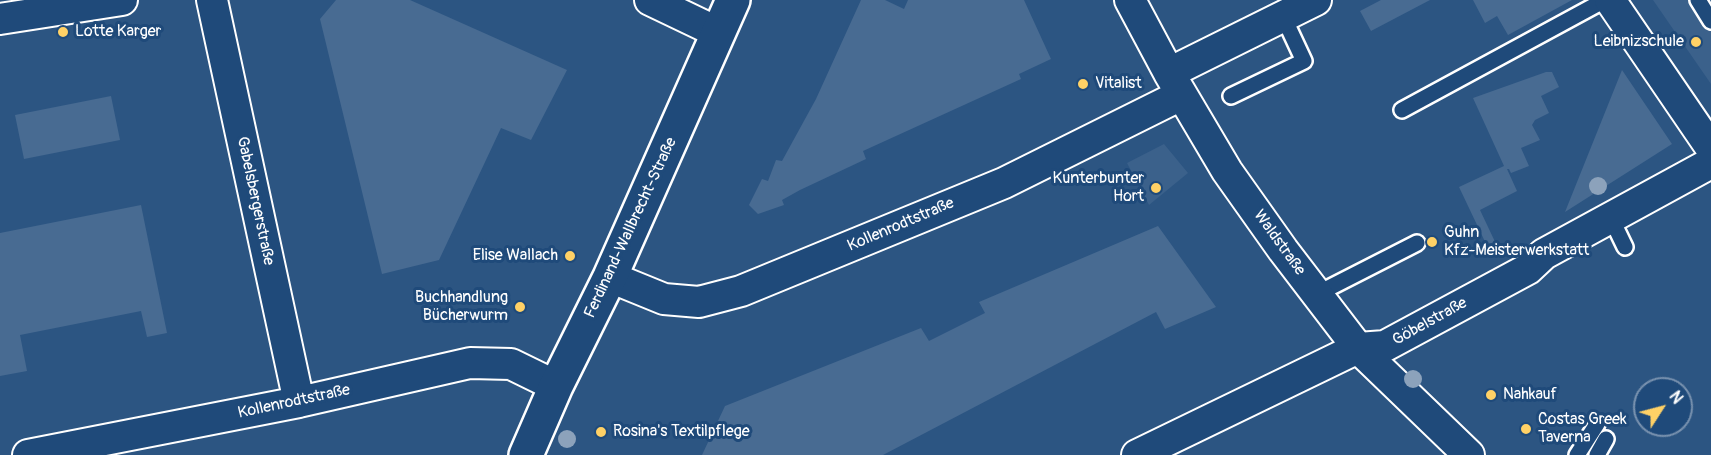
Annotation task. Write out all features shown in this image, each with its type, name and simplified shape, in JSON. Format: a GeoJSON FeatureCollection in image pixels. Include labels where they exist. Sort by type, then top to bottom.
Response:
{"type":"FeatureCollection","features":[{"type":"Feature","properties":{"kind":"street"},"geometry":{"type":"LineString","coordinates":[[0,19],[87,2],[122,0]]}},
{"type":"Feature","properties":{"kind":"street","name":"Gabelsbergerstraße"},"geometry":{"type":"LineString","coordinates":[[212,0],[299,402]]}},
{"type":"Feature","properties":{"kind":"street"},"geometry":{"type":"LineString","coordinates":[[650,0],[719,33]]}},
{"type":"Feature","properties":{"kind":"street","name":"Ferdinand-Wallbrecht-Straße"},"geometry":{"type":"LineString","coordinates":[[526,455],[556,386],[610,277],[733,0]]}},
{"type":"Feature","properties":{"kind":"street","name":"Waldstraße"},"geometry":{"type":"LineString","coordinates":[[1130,0],[1175,84],[1227,171],[1317,294],[1358,348],[1469,455]]}},
{"type":"Feature","properties":{"kind":"street","name":"Kollenrodtstraße"},"geometry":{"type":"LineString","coordinates":[[610,277],[663,299],[699,302],[741,291],[1004,183],[1175,84],[1283,16],[1316,0]]}},
{"type":"Feature","properties":{"kind":"street"},"geometry":{"type":"LineString","coordinates":[[1616,3],[1711,148]]}},
{"type":"Feature","properties":{"kind":"street","name":"Göbelstraße"},"geometry":{"type":"LineString","coordinates":[[1137,455],[1358,348],[1385,346],[1528,269],[1544,254],[1711,163]]}},
{"type":"Feature","properties":{"kind":"street","name":"Kollenrodtstraße"},"geometry":{"type":"LineString","coordinates":[[28,455],[299,402],[470,363],[511,364],[556,386]]}},
{"type":"Feature","properties":{"kind":"lane"},"geometry":{"type":"LineString","coordinates":[[1698,0],[1711,21]]}},
{"type":"Feature","properties":{"kind":"lane"},"geometry":{"type":"LineString","coordinates":[[1402,110],[1616,3]]}},
{"type":"Feature","properties":{"kind":"lane"},"geometry":{"type":"LineString","coordinates":[[1231,96],[1304,61],[1283,16]]}},
{"type":"Feature","properties":{"kind":"lane"},"geometry":{"type":"LineString","coordinates":[[1611,218],[1625,247]]}},
{"type":"Feature","properties":{"kind":"lane"},"geometry":{"type":"LineString","coordinates":[[1317,294],[1417,243]]}},
{"type":"Feature","properties":{"kind":"lane"},"geometry":{"type":"LineString","coordinates":[[1577,455],[1597,424]]}},
{"type":"Feature","properties":{"kind":"lane"},"geometry":{"type":"LineString","coordinates":[[1597,455],[1606,439]]}},
{"type":"Feature","properties":{"kind":"shaded area"},"geometry":{"type":"Polygon","coordinates":[[[336,0],[410,0],[567,70],[531,140],[501,128],[439,260],[382,274],[320,19],[336,0]]]}},
{"type":"Feature","properties":{"kind":"shaded area"},"geometry":{"type":"Polygon","coordinates":[[[861,0],[885,0],[904,9],[908,0],[1024,0],[1051,59],[1019,74],[1021,79],[863,151],[866,159],[782,200],[784,205],[758,214],[749,205],[762,179],[768,181],[776,160],[782,161],[816,99],[861,0]]]}},
{"type":"Feature","properties":{"kind":"shaded area"},"geometry":{"type":"Polygon","coordinates":[[[1381,0],[1430,0],[1371,31],[1360,11],[1381,0]]]}},
{"type":"Feature","properties":{"kind":"shaded area"},"geometry":{"type":"Polygon","coordinates":[[[1473,0],[1572,0],[1508,35],[1497,16],[1485,23],[1473,0]]]}},
{"type":"Feature","properties":{"kind":"shaded area","name":"Leibnizschule"},"geometry":{"type":"Polygon","coordinates":[[[1653,0],[1711,0],[1711,84],[1653,0]]]}},
{"type":"Feature","properties":{"kind":"shaded area"},"geometry":{"type":"Polygon","coordinates":[[[1622,70],[1672,144],[1565,212],[1622,70]]]}},
{"type":"Feature","properties":{"kind":"shaded area"},"geometry":{"type":"Polygon","coordinates":[[[1546,72],[1552,72],[1559,87],[1541,96],[1549,113],[1535,120],[1532,125],[1540,140],[1521,148],[1529,166],[1511,173],[1507,169],[1517,191],[1480,210],[1497,246],[1488,248],[1459,187],[1504,166],[1473,98],[1546,72]]]}},
{"type":"Feature","properties":{"kind":"shaded area"},"geometry":{"type":"Polygon","coordinates":[[[111,96],[120,140],[24,159],[15,115],[111,96]]]}},
{"type":"Feature","properties":{"kind":"shaded area","name":"Kunterbunter Hort"},"geometry":{"type":"Polygon","coordinates":[[[1164,144],[1188,173],[1149,205],[1127,163],[1164,144]]]}},
{"type":"Feature","properties":{"kind":"shaded area"},"geometry":{"type":"Polygon","coordinates":[[[141,205],[167,333],[147,337],[141,311],[20,335],[27,371],[0,376],[0,233],[141,205]]]}},
{"type":"Feature","properties":{"kind":"shaded area"},"geometry":{"type":"Polygon","coordinates":[[[1158,226],[1216,307],[1165,329],[1156,312],[883,455],[702,455],[725,406],[921,328],[929,341],[985,313],[979,302],[1158,226]]]}},
{"type":"Feature","properties":{"kind":"place","name":"Lotte Karger"},"geometry":{"type":"Point","coordinates":[63,32]}},
{"type":"Feature","properties":{"kind":"place","name":"Leibnizschule"},"geometry":{"type":"Point","coordinates":[1696,42]}},
{"type":"Feature","properties":{"kind":"place","name":"Vitalist"},"geometry":{"type":"Point","coordinates":[1083,84]}},
{"type":"Feature","properties":{"kind":"place","name":"Kunterbunter Hort"},"geometry":{"type":"Point","coordinates":[1156,188]}},
{"type":"Feature","properties":{"kind":"place","name":"Guhn Kfz-Meisterwerkstatt"},"geometry":{"type":"Point","coordinates":[1432,242]}},
{"type":"Feature","properties":{"kind":"place","name":"Elise Wallach"},"geometry":{"type":"Point","coordinates":[570,256]}},
{"type":"Feature","properties":{"kind":"place","name":"Buchhandlung Bücherwurm"},"geometry":{"type":"Point","coordinates":[520,307]}},
{"type":"Feature","properties":{"kind":"place","name":"Nahkauf"},"geometry":{"type":"Point","coordinates":[1491,395]}},
{"type":"Feature","properties":{"kind":"place","name":"Costas Greek Taverna"},"geometry":{"type":"Point","coordinates":[1526,429]}},
{"type":"Feature","properties":{"kind":"place","name":"Rosina's Textilpflege"},"geometry":{"type":"Point","coordinates":[601,432]}}]}
